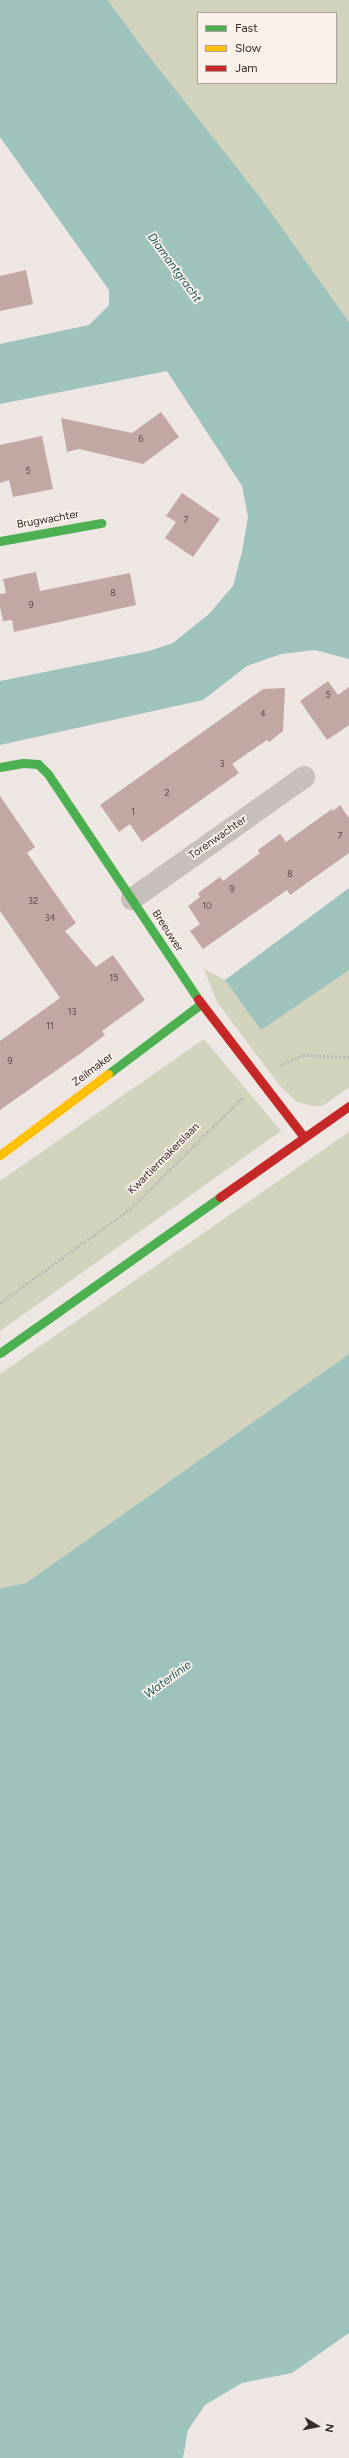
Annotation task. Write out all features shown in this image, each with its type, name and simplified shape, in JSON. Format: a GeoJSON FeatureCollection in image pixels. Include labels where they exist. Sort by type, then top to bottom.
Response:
{"type":"FeatureCollection","features":[{"type":"Feature","properties":{"kind":"street","name":"Brugwachter"},"geometry":{"type":"LineString","coordinates":[[0,541],[101,523]]}},
{"type":"Feature","properties":{"kind":"street","name":"Breeuwer"},"geometry":{"type":"LineString","coordinates":[[0,767],[23,762],[38,764],[48,774],[201,1004],[259,1081],[304,1137]]}},
{"type":"Feature","properties":{"kind":"street","name":"Torenwachter"},"geometry":{"type":"LineString","coordinates":[[132,899],[304,777]]}},
{"type":"Feature","properties":{"kind":"street","name":"Zeilmaker"},"geometry":{"type":"LineString","coordinates":[[0,1155],[201,1004]]}},
{"type":"Feature","properties":{"kind":"street"},"geometry":{"type":"LineString","coordinates":[[0,1353],[349,1106]]}},
{"type":"Feature","properties":{"kind":"path","name":"Kwartiermakerslaan"},"geometry":{"type":"LineString","coordinates":[[0,1303],[130,1209],[259,1081],[280,1065],[303,1055],[349,1057]]}},
{"type":"Feature","properties":{"kind":"green space"},"geometry":{"type":"Polygon","coordinates":[[[108,0],[349,0],[349,322],[141,46],[108,0]]]}},
{"type":"Feature","properties":{"kind":"green space"},"geometry":{"type":"Polygon","coordinates":[[[204,969],[225,980],[261,1029],[349,970],[349,1087],[323,1106],[312,1106],[297,1102],[280,1086],[217,1002],[204,969]]]}},
{"type":"Feature","properties":{"kind":"green space"},"geometry":{"type":"Polygon","coordinates":[[[204,1039],[281,1131],[0,1331],[0,1181],[204,1039]]]}},
{"type":"Feature","properties":{"kind":"green space"},"geometry":{"type":"Polygon","coordinates":[[[349,1132],[349,1354],[26,1583],[0,1588],[0,1374],[349,1132]]]}},
{"type":"Feature","properties":{"kind":"water","name":"Diamantgracht"},"geometry":{"type":"Polygon","coordinates":[[[0,0],[108,0],[141,46],[262,200],[349,322],[349,659],[315,650],[281,654],[247,666],[203,700],[0,745],[0,681],[149,651],[173,643],[209,614],[233,586],[242,552],[248,517],[242,486],[167,371],[0,404],[0,344],[89,325],[109,305],[109,290],[0,137],[0,0]]]}},
{"type":"Feature","properties":{"kind":"water"},"geometry":{"type":"Polygon","coordinates":[[[349,888],[349,970],[261,1030],[225,980],[349,888]]]}},
{"type":"Feature","properties":{"kind":"water","name":"Waterlinie"},"geometry":{"type":"Polygon","coordinates":[[[349,1354],[349,2333],[292,2373],[242,2383],[205,2405],[188,2430],[183,2458],[0,2458],[0,1588],[26,1583],[349,1354]]]}},
{"type":"Feature","properties":{"kind":"building"},"geometry":{"type":"Polygon","coordinates":[[[26,270],[33,304],[0,311],[0,276],[26,270]]]}},
{"type":"Feature","properties":{"kind":"building"},"geometry":{"type":"Polygon","coordinates":[[[161,412],[179,437],[143,464],[79,449],[67,452],[61,418],[132,433],[161,412]]]}},
{"type":"Feature","properties":{"kind":"building"},"geometry":{"type":"Polygon","coordinates":[[[42,436],[53,489],[13,497],[9,480],[0,483],[0,445],[42,436]]]}},
{"type":"Feature","properties":{"kind":"building"},"geometry":{"type":"Polygon","coordinates":[[[182,493],[220,519],[193,557],[165,538],[176,522],[166,516],[182,493]]]}},
{"type":"Feature","properties":{"kind":"building"},"geometry":{"type":"Polygon","coordinates":[[[36,572],[40,591],[130,573],[136,605],[14,632],[12,620],[3,621],[0,607],[0,594],[6,593],[3,579],[36,572]]]}},
{"type":"Feature","properties":{"kind":"building"},"geometry":{"type":"Polygon","coordinates":[[[328,681],[338,695],[349,687],[349,725],[327,740],[300,701],[328,681]]]}},
{"type":"Feature","properties":{"kind":"building"},"geometry":{"type":"Polygon","coordinates":[[[285,688],[283,731],[269,742],[267,740],[232,764],[239,773],[142,842],[130,824],[119,832],[100,805],[263,689],[285,688]]]}},
{"type":"Feature","properties":{"kind":"building"},"geometry":{"type":"Polygon","coordinates":[[[0,796],[35,847],[27,853],[76,923],[65,931],[96,967],[113,955],[145,1000],[102,1031],[105,1035],[0,1110],[0,1041],[60,998],[0,911],[0,796]]]}},
{"type":"Feature","properties":{"kind":"building"},"geometry":{"type":"Polygon","coordinates":[[[340,805],[349,818],[349,853],[290,895],[287,890],[203,949],[190,931],[200,924],[188,906],[200,897],[198,893],[220,877],[223,881],[260,853],[258,850],[280,834],[286,842],[332,809],[333,811],[340,805]]]}},
{"type":"Feature","properties":{"kind":"traffic: fast"},"geometry":{"type":"LineString","coordinates":[[0,541],[101,523]]}},
{"type":"Feature","properties":{"kind":"traffic: fast"},"geometry":{"type":"LineString","coordinates":[[0,767],[23,763],[38,764],[48,774],[198,999]]}},
{"type":"Feature","properties":{"kind":"traffic: fast"},"geometry":{"type":"LineString","coordinates":[[108,1074],[201,1004]]}},
{"type":"Feature","properties":{"kind":"traffic: fast"},"geometry":{"type":"LineString","coordinates":[[0,1353],[220,1197]]}},
{"type":"Feature","properties":{"kind":"traffic: slow"},"geometry":{"type":"LineString","coordinates":[[0,1155],[108,1074]]}},
{"type":"Feature","properties":{"kind":"traffic: jam"},"geometry":{"type":"LineString","coordinates":[[198,999],[304,1137]]}},
{"type":"Feature","properties":{"kind":"traffic: jam"},"geometry":{"type":"LineString","coordinates":[[220,1197],[349,1106]]}}]}
